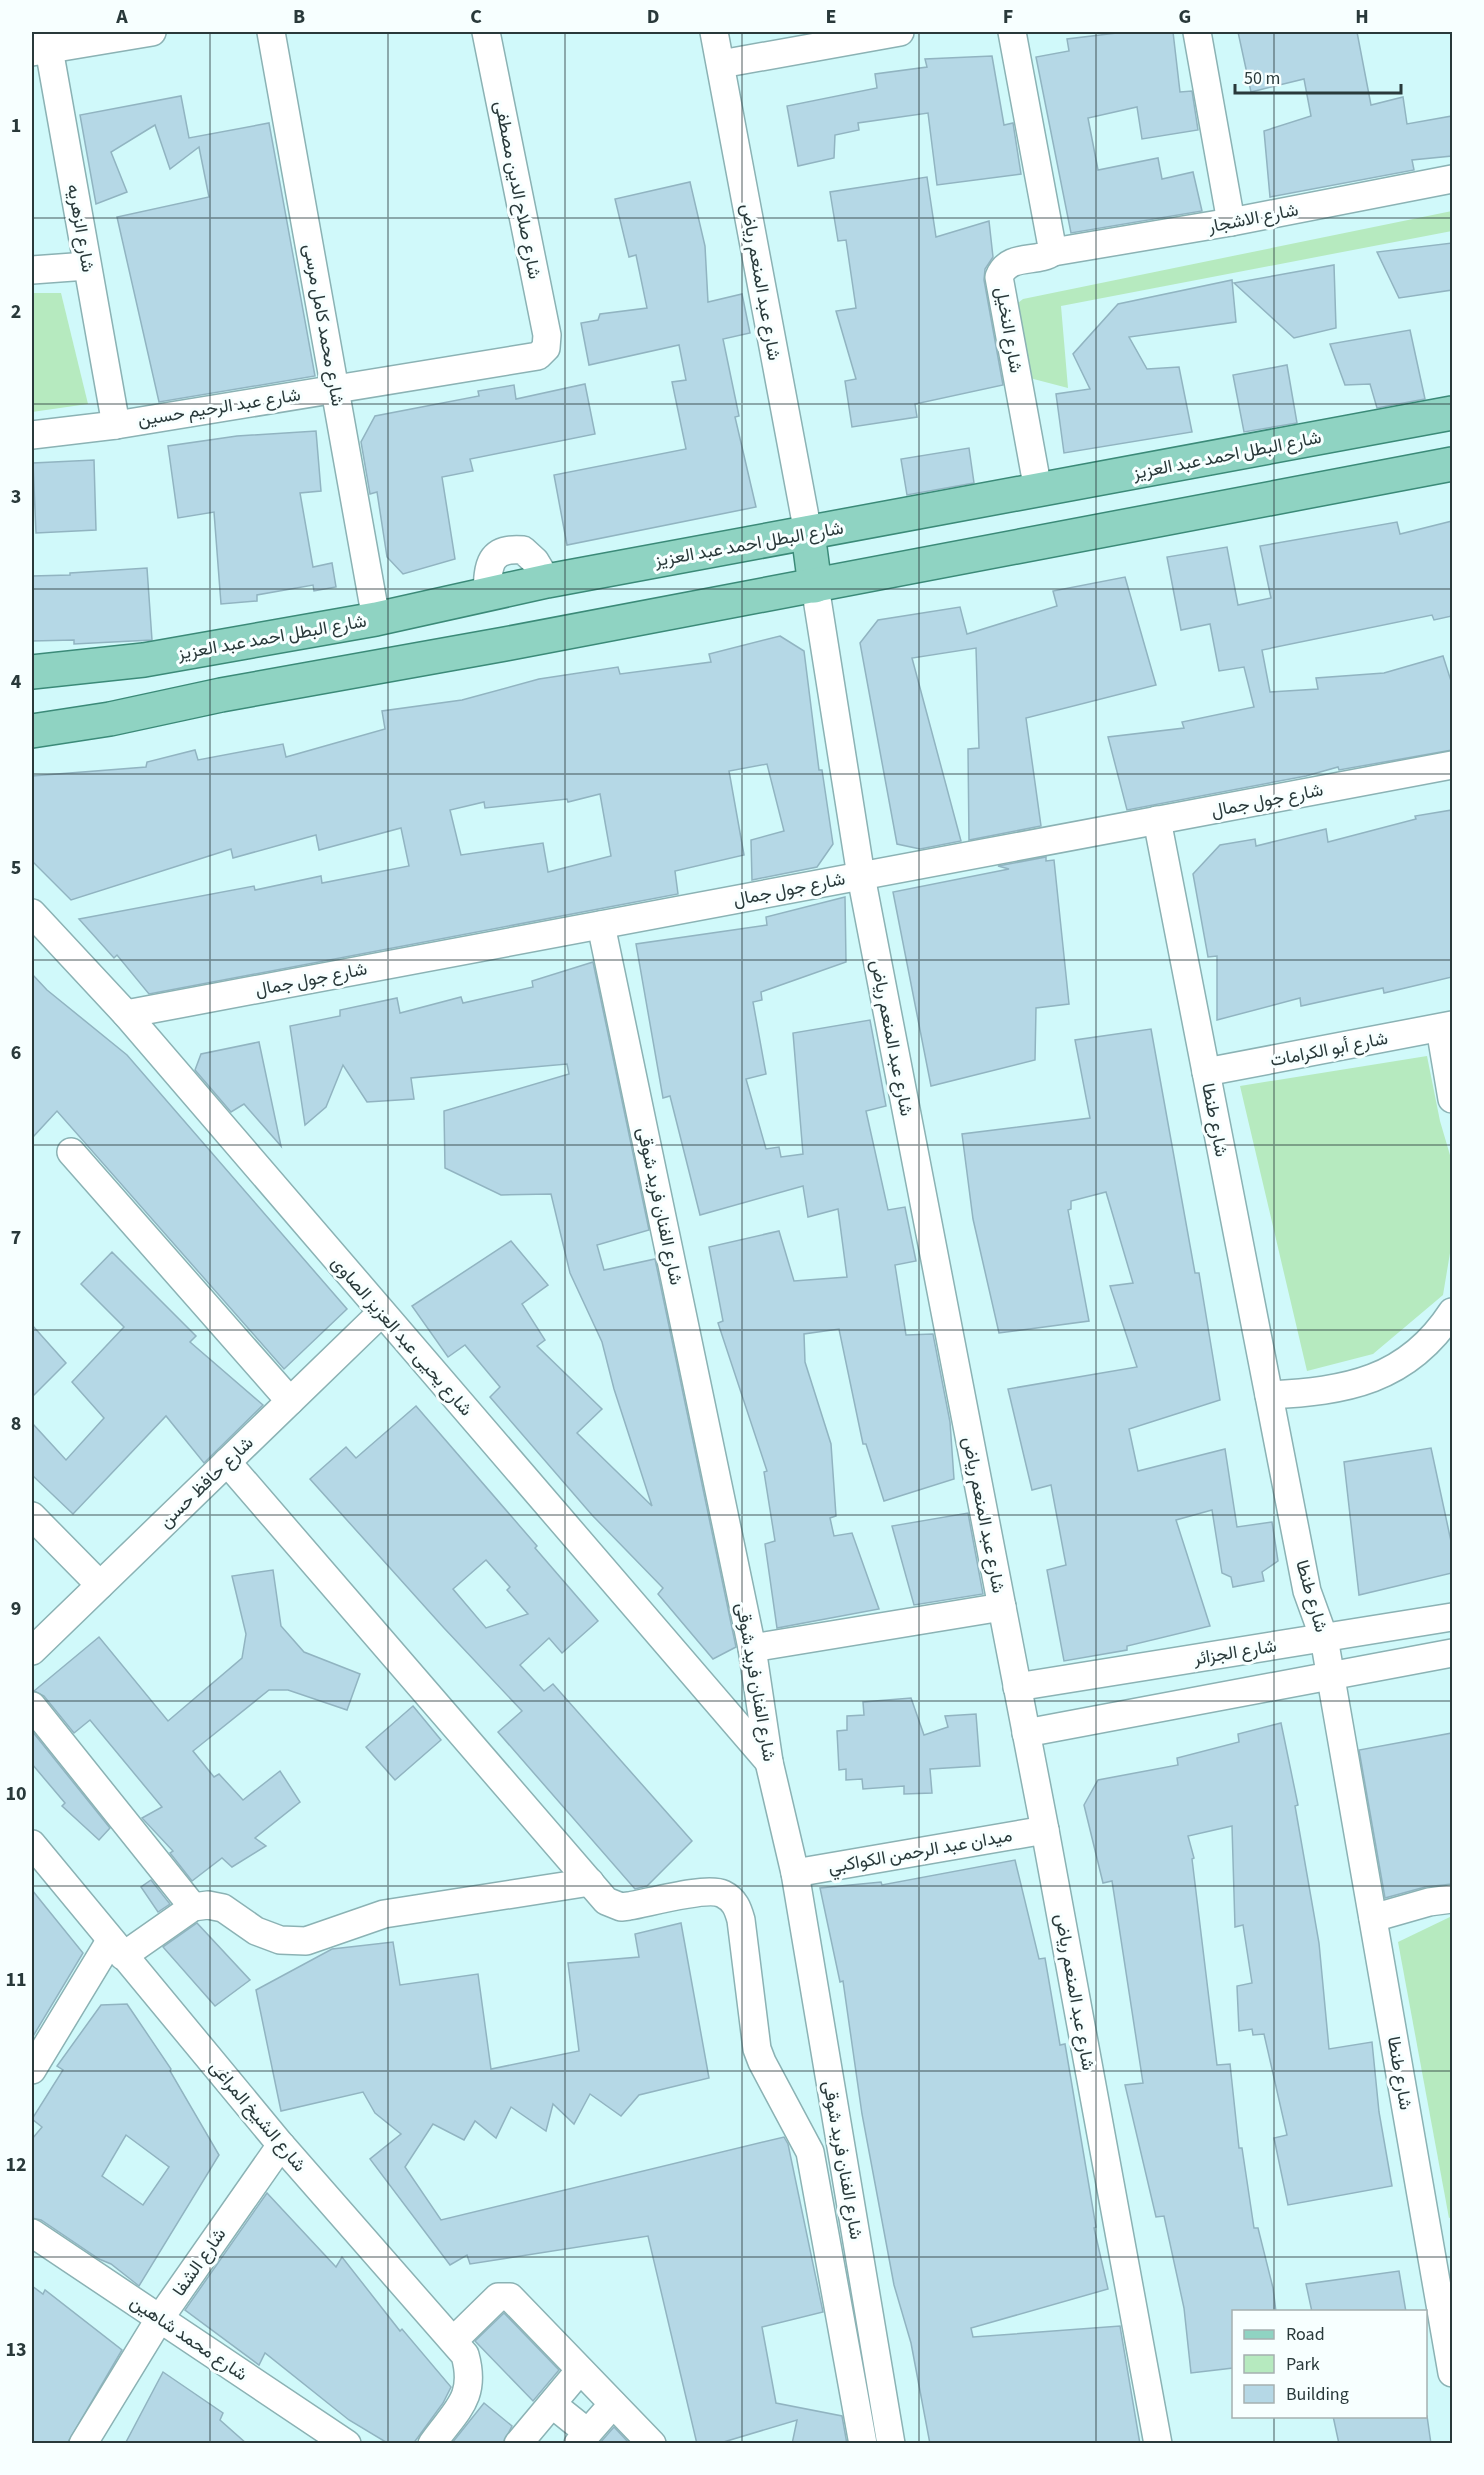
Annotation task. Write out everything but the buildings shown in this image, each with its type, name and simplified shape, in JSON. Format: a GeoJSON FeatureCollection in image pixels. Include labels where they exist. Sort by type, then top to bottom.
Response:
{"type":"FeatureCollection","features":[{"type":"Feature","properties":{"kind":"main road","name":"شارع البطل احمد عبد العزيز"},"geometry":{"type":"LineString","coordinates":[[39,672],[144,660],[376,619],[546,581],[1452,413]]}},
{"type":"Feature","properties":{"kind":"main road"},"geometry":{"type":"LineString","coordinates":[[41,730],[221,694],[815,586],[1452,464]]}},
{"type":"Feature","properties":{"kind":"main road"},"geometry":{"type":"LineString","coordinates":[[808,533],[815,586]]}},
{"type":"Feature","properties":{"kind":"street"},"geometry":{"type":"LineString","coordinates":[[42,45],[152,32]]}},
{"type":"Feature","properties":{"kind":"street","name":"شارع محمد كامل مرسى"},"geometry":{"type":"LineString","coordinates":[[271,32],[376,619]]}},
{"type":"Feature","properties":{"kind":"street","name":"شارع صلاح الدين مصطفى"},"geometry":{"type":"LineString","coordinates":[[486,32],[547,335],[546,348]]}},
{"type":"Feature","properties":{"kind":"street","name":"شارع عبد المنعم رياض"},"geometry":{"type":"LineString","coordinates":[[714,32],[808,533]]}},
{"type":"Feature","properties":{"kind":"street"},"geometry":{"type":"LineString","coordinates":[[721,64],[900,32]]}},
{"type":"Feature","properties":{"kind":"street"},"geometry":{"type":"LineString","coordinates":[[1012,32],[1053,252]]}},
{"type":"Feature","properties":{"kind":"street"},"geometry":{"type":"LineString","coordinates":[[1197,32],[1231,222]]}},
{"type":"Feature","properties":{"kind":"street","name":"شارع الزهريه"},"geometry":{"type":"LineString","coordinates":[[42,45],[87,266],[116,424]]}},
{"type":"Feature","properties":{"kind":"street","name":"شارع الاشجار"},"geometry":{"type":"LineString","coordinates":[[1053,252],[1231,222],[1452,179]]}},
{"type":"Feature","properties":{"kind":"street","name":"شارع النخيل"},"geometry":{"type":"LineString","coordinates":[[1038,490],[999,277],[1002,269],[1014,262],[1052,255],[1053,252]]}},
{"type":"Feature","properties":{"kind":"street"},"geometry":{"type":"LineString","coordinates":[[32,270],[87,266]]}},
{"type":"Feature","properties":{"kind":"street","name":"شارع عبد الرحيم حسين"},"geometry":{"type":"LineString","coordinates":[[32,435],[116,424],[538,356],[546,348]]}},
{"type":"Feature","properties":{"kind":"street","name":"شارع عبد المنعم رياض"},"geometry":{"type":"LineString","coordinates":[[815,586],[861,876],[1045,1830],[1158,2444]]}},
{"type":"Feature","properties":{"kind":"street","name":"شارع جول جمال"},"geometry":{"type":"LineString","coordinates":[[126,1014],[1452,765]]}},
{"type":"Feature","properties":{"kind":"street","name":"شارع طنطا"},"geometry":{"type":"LineString","coordinates":[[1157,820],[1307,1591],[1324,1638],[1373,1918],[1441,2242],[1452,2373]]}},
{"type":"Feature","properties":{"kind":"street","name":"شارع يحيى عبد العزيز الصاوى"},"geometry":{"type":"LineString","coordinates":[[32,913],[126,1014],[769,1762]]}},
{"type":"Feature","properties":{"kind":"street","name":"شارع الفنان فريد شوقى"},"geometry":{"type":"LineString","coordinates":[[601,925],[752,1648],[769,1762],[795,1873],[891,2444]]}},
{"type":"Feature","properties":{"kind":"street"},"geometry":{"type":"LineString","coordinates":[[1446,1026],[1452,1099]]}},
{"type":"Feature","properties":{"kind":"street","name":"شارع أبو الكرامات"},"geometry":{"type":"LineString","coordinates":[[1206,1072],[1446,1026]]}},
{"type":"Feature","properties":{"kind":"street"},"geometry":{"type":"LineString","coordinates":[[71,1152],[290,1401]]}},
{"type":"Feature","properties":{"kind":"street"},"geometry":{"type":"LineString","coordinates":[[1269,1395],[1311,1393],[1365,1382],[1404,1364],[1436,1336],[1452,1312]]}},
{"type":"Feature","properties":{"kind":"street","name":"شارع حافظ حسن"},"geometry":{"type":"LineString","coordinates":[[32,1651],[381,1313]]}},
{"type":"Feature","properties":{"kind":"street"},"geometry":{"type":"LineString","coordinates":[[227,1462],[606,1901],[621,1907],[704,1892],[722,1893],[736,1903],[741,1920],[758,2049],[762,2062],[810,2152],[862,2444]]}},
{"type":"Feature","properties":{"kind":"street"},"geometry":{"type":"LineString","coordinates":[[32,1516],[100,1585]]}},
{"type":"Feature","properties":{"kind":"street"},"geometry":{"type":"LineString","coordinates":[[752,1648],[1002,1607]]}},
{"type":"Feature","properties":{"kind":"street","name":"شارع الجزائر"},"geometry":{"type":"LineString","coordinates":[[1017,1687],[1452,1617]]}},
{"type":"Feature","properties":{"kind":"street"},"geometry":{"type":"LineString","coordinates":[[1026,1733],[1452,1653]]}},
{"type":"Feature","properties":{"kind":"street"},"geometry":{"type":"LineString","coordinates":[[32,1706],[193,1906]]}},
{"type":"Feature","properties":{"kind":"street","name":"ميدان عبد الرحمن الكواكبي"},"geometry":{"type":"LineString","coordinates":[[795,1873],[1045,1830]]}},
{"type":"Feature","properties":{"kind":"street","name":"شارع الشيخ المراغى"},"geometry":{"type":"LineString","coordinates":[[32,1844],[281,2145],[465,2355],[470,2373],[468,2392],[432,2444]]}},
{"type":"Feature","properties":{"kind":"street"},"geometry":{"type":"LineString","coordinates":[[32,2070],[117,1949],[193,1906],[208,1905],[223,1908],[256,1931],[280,1940],[306,1941],[384,1914],[591,1882]]}},
{"type":"Feature","properties":{"kind":"street"},"geometry":{"type":"LineString","coordinates":[[1373,1918],[1429,1902],[1452,1899]]}},
{"type":"Feature","properties":{"kind":"street","name":"شارع الشفا"},"geometry":{"type":"LineString","coordinates":[[83,2444],[160,2318],[281,2145]]}},
{"type":"Feature","properties":{"kind":"street","name":"شارع محمد شاهين"},"geometry":{"type":"LineString","coordinates":[[32,2234],[347,2444]]}},
{"type":"Feature","properties":{"kind":"street"},"geometry":{"type":"LineString","coordinates":[[454,2340],[498,2297],[506,2296],[612,2403],[647,2442]]}},
{"type":"Feature","properties":{"kind":"street"},"geometry":{"type":"LineString","coordinates":[[518,2444],[580,2370]]}},
{"type":"Feature","properties":{"kind":"street"},"geometry":{"type":"LineString","coordinates":[[552,2404],[583,2438],[612,2403]]}},
{"type":"Feature","properties":{"kind":"green space"},"geometry":{"type":"Polygon","coordinates":[[[1452,211],[1452,231],[1061,306],[1068,388],[1022,376],[1014,306],[1023,299],[1452,211]]]}},
{"type":"Feature","properties":{"kind":"green space"},"geometry":{"type":"Polygon","coordinates":[[[32,293],[61,293],[88,404],[32,412],[32,293]]]}},
{"type":"Feature","properties":{"kind":"green space"},"geometry":{"type":"Polygon","coordinates":[[[1427,1056],[1440,1121],[1452,1162],[1452,1241],[1443,1295],[1373,1354],[1307,1371],[1240,1086],[1427,1056]]]}},
{"type":"Feature","properties":{"kind":"green space"},"geometry":{"type":"Polygon","coordinates":[[[1452,1916],[1452,2217],[1449,2218],[1398,1942],[1452,1916]]]}}]}
